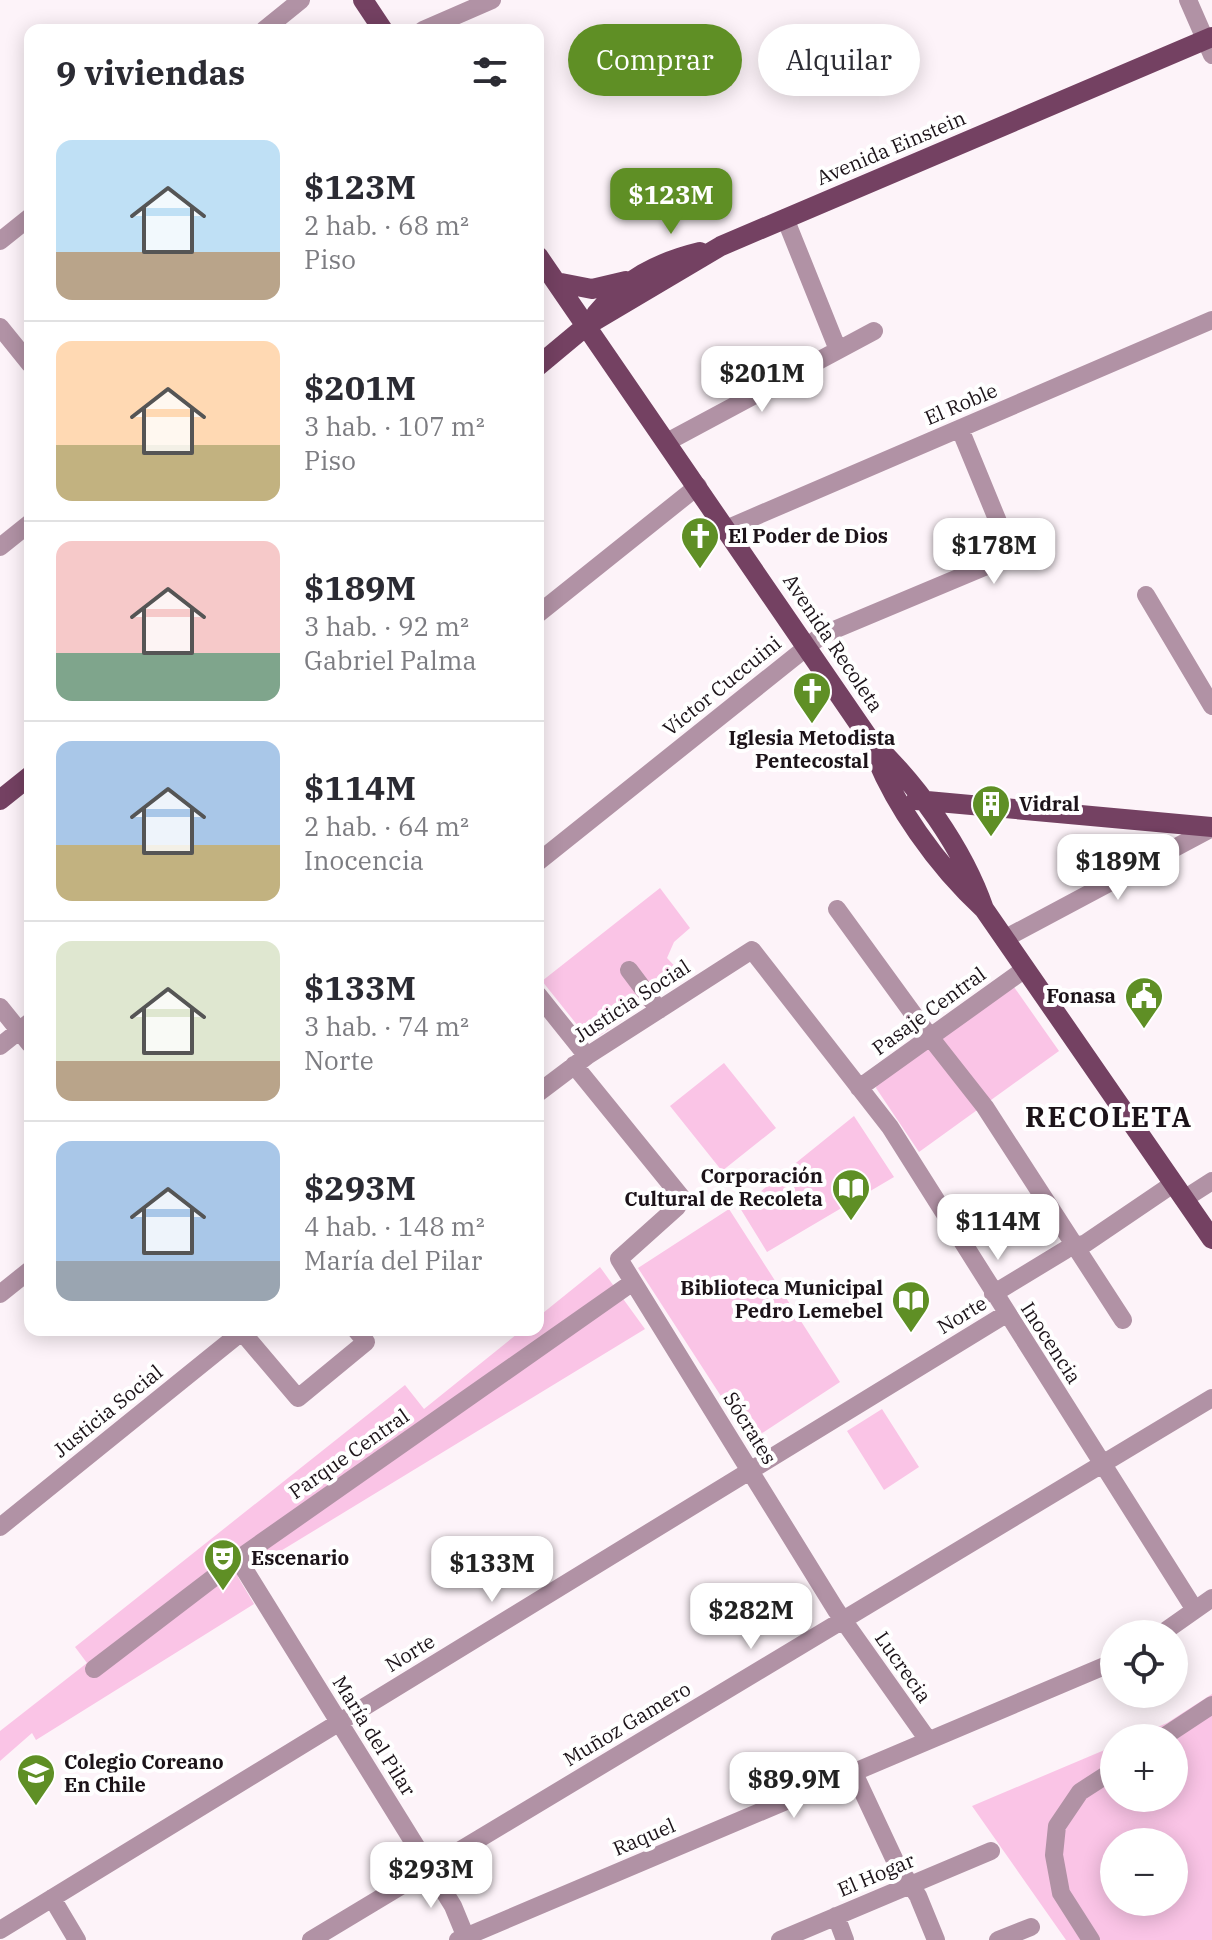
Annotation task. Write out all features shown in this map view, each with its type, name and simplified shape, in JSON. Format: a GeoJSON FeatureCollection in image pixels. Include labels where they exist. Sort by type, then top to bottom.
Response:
{"type":"FeatureCollection","features":[{"type":"Feature","properties":{"kind":"main road"},"geometry":{"type":"LineString","coordinates":[[363,0],[379,24]]}},
{"type":"Feature","properties":{"kind":"main road","name":"Avenida Einstein"},"geometry":{"type":"LineString","coordinates":[[586,326],[721,246],[1210,44]]}},
{"type":"Feature","properties":{"kind":"main road","name":"Avenida Einstein"},"geometry":{"type":"LineString","coordinates":[[586,326],[608,299],[640,274],[672,259],[721,246]]}},
{"type":"Feature","properties":{"kind":"main road","name":"Avenida Recoleta"},"geometry":{"type":"LineString","coordinates":[[544,265],[870,740],[897,765],[922,800],[973,877],[984,909]]}},
{"type":"Feature","properties":{"kind":"main road"},"geometry":{"type":"LineString","coordinates":[[556,282],[580,289],[599,289],[640,274]]}},
{"type":"Feature","properties":{"kind":"main road"},"geometry":{"type":"LineString","coordinates":[[544,361],[586,326]]}},
{"type":"Feature","properties":{"kind":"main road","name":"Avenida Recoleta"},"geometry":{"type":"LineString","coordinates":[[870,740],[882,775],[896,797],[960,887],[984,909],[1212,1239]]}},
{"type":"Feature","properties":{"kind":"main road"},"geometry":{"type":"LineString","coordinates":[[0,800],[24,781]]}},
{"type":"Feature","properties":{"kind":"main road"},"geometry":{"type":"LineString","coordinates":[[896,797],[1212,828]]}},
{"type":"Feature","properties":{"kind":"street"},"geometry":{"type":"LineString","coordinates":[[271,24],[301,0]]}},
{"type":"Feature","properties":{"kind":"street"},"geometry":{"type":"LineString","coordinates":[[1188,0],[1210,44]]}},
{"type":"Feature","properties":{"kind":"street"},"geometry":{"type":"LineString","coordinates":[[436,24],[488,1]]}},
{"type":"Feature","properties":{"kind":"street"},"geometry":{"type":"LineString","coordinates":[[785,218],[838,350]]}},
{"type":"Feature","properties":{"kind":"street"},"geometry":{"type":"LineString","coordinates":[[0,241],[24,222]]}},
{"type":"Feature","properties":{"kind":"street","name":"El Roble"},"geometry":{"type":"LineString","coordinates":[[726,529],[1212,320]]}},
{"type":"Feature","properties":{"kind":"street"},"geometry":{"type":"LineString","coordinates":[[0,327],[24,357]]}},
{"type":"Feature","properties":{"kind":"street"},"geometry":{"type":"LineString","coordinates":[[667,442],[874,331]]}},
{"type":"Feature","properties":{"kind":"street","name":"Víctor Cuccuini"},"geometry":{"type":"LineString","coordinates":[[544,857],[806,646],[836,629],[1005,556],[1006,541],[960,429]]}},
{"type":"Feature","properties":{"kind":"street"},"geometry":{"type":"LineString","coordinates":[[544,609],[698,486]]}},
{"type":"Feature","properties":{"kind":"street"},"geometry":{"type":"LineString","coordinates":[[0,547],[24,528]]}},
{"type":"Feature","properties":{"kind":"street"},"geometry":{"type":"LineString","coordinates":[[1146,595],[1212,706]]}},
{"type":"Feature","properties":{"kind":"street"},"geometry":{"type":"LineString","coordinates":[[1004,939],[1212,828]]}},
{"type":"Feature","properties":{"kind":"street"},"geometry":{"type":"LineString","coordinates":[[837,909],[985,1107],[1123,1320]]}},
{"type":"Feature","properties":{"kind":"street","name":"Justicia Social"},"geometry":{"type":"LineString","coordinates":[[544,1088],[580,1061],[752,950]]}},
{"type":"Feature","properties":{"kind":"street","name":"Inocencia"},"geometry":{"type":"LineString","coordinates":[[752,950],[898,1140],[1195,1610]]}},
{"type":"Feature","properties":{"kind":"street","name":"Pasaje Central"},"geometry":{"type":"LineString","coordinates":[[859,1088],[1025,969]]}},
{"type":"Feature","properties":{"kind":"street"},"geometry":{"type":"LineString","coordinates":[[629,970],[659,1010]]}},
{"type":"Feature","properties":{"kind":"street"},"geometry":{"type":"LineString","coordinates":[[544,1004],[580,1061]]}},
{"type":"Feature","properties":{"kind":"street"},"geometry":{"type":"LineString","coordinates":[[0,1007],[24,1030]]}},
{"type":"Feature","properties":{"kind":"street"},"geometry":{"type":"LineString","coordinates":[[0,1046],[24,1033]]}},
{"type":"Feature","properties":{"kind":"street","name":"Sócrates"},"geometry":{"type":"LineString","coordinates":[[580,1061],[682,1198],[677,1207],[619,1259],[843,1620]]}},
{"type":"Feature","properties":{"kind":"street"},"geometry":{"type":"LineString","coordinates":[[1178,1191],[1212,1181]]}},
{"type":"Feature","properties":{"kind":"street","name":"Norte"},"geometry":{"type":"LineString","coordinates":[[993,1294],[1067,1249],[1086,1243],[1178,1191]]}},
{"type":"Feature","properties":{"kind":"street"},"geometry":{"type":"LineString","coordinates":[[0,1294],[24,1275]]}},
{"type":"Feature","properties":{"kind":"street","name":"Parque Central"},"geometry":{"type":"LineString","coordinates":[[94,1669],[238,1559],[633,1282]]}},
{"type":"Feature","properties":{"kind":"street","name":"Norte"},"geometry":{"type":"LineString","coordinates":[[0,1930],[1006,1314]]}},
{"type":"Feature","properties":{"kind":"street","name":"Justicia Social"},"geometry":{"type":"LineString","coordinates":[[0,1527],[237,1336]]}},
{"type":"Feature","properties":{"kind":"street"},"geometry":{"type":"LineString","coordinates":[[247,1336],[298,1398],[366,1342],[361,1336]]}},
{"type":"Feature","properties":{"kind":"street","name":"Muñoz Gamero"},"geometry":{"type":"LineString","coordinates":[[311,1940],[1212,1398]]}},
{"type":"Feature","properties":{"kind":"street","name":"María del Pilar"},"geometry":{"type":"LineString","coordinates":[[238,1559],[457,1913],[463,1939]]}},
{"type":"Feature","properties":{"kind":"street"},"geometry":{"type":"LineString","coordinates":[[1181,1620],[1212,1598]]}},
{"type":"Feature","properties":{"kind":"street","name":"Lucrecia"},"geometry":{"type":"LineString","coordinates":[[843,1620],[928,1740]]}},
{"type":"Feature","properties":{"kind":"street","name":"Raquel"},"geometry":{"type":"LineString","coordinates":[[463,1939],[1100,1668]]}},
{"type":"Feature","properties":{"kind":"street"},"geometry":{"type":"LineString","coordinates":[[1183,1724],[1212,1705]]}},
{"type":"Feature","properties":{"kind":"street"},"geometry":{"type":"LineString","coordinates":[[853,1771],[936,1940]]}},
{"type":"Feature","properties":{"kind":"street"},"geometry":{"type":"LineString","coordinates":[[1091,1940],[1061,1893],[1054,1855],[1057,1826],[1080,1792],[1100,1779]]}},
{"type":"Feature","properties":{"kind":"street","name":"El Hogar"},"geometry":{"type":"LineString","coordinates":[[780,1940],[991,1851]]}},
{"type":"Feature","properties":{"kind":"street"},"geometry":{"type":"LineString","coordinates":[[52,1898],[77,1940]]}},
{"type":"Feature","properties":{"kind":"street"},"geometry":{"type":"LineString","coordinates":[[836,1916],[845,1940]]}},
{"type":"Feature","properties":{"kind":"street"},"geometry":{"type":"LineString","coordinates":[[998,1940],[1031,1927]]}},
{"type":"Feature","properties":{"kind":"shaded area"},"geometry":{"type":"Polygon","coordinates":[[[660,888],[690,928],[674,942],[667,958],[685,977],[599,1036],[586,1036],[544,984],[544,979],[660,888]]]}},
{"type":"Feature","properties":{"kind":"shaded area"},"geometry":{"type":"Polygon","coordinates":[[[1014,987],[1059,1051],[919,1152],[876,1088],[877,1084],[1014,987]]]}},
{"type":"Feature","properties":{"kind":"shaded area"},"geometry":{"type":"Polygon","coordinates":[[[724,1063],[776,1128],[722,1171],[670,1106],[724,1063]]]}},
{"type":"Feature","properties":{"kind":"shaded area"},"geometry":{"type":"Polygon","coordinates":[[[854,1116],[894,1177],[767,1252],[740,1208],[854,1116]]]}},
{"type":"Feature","properties":{"kind":"shaded area"},"geometry":{"type":"Polygon","coordinates":[[[729,1209],[840,1382],[750,1441],[638,1268],[729,1209]]]}},
{"type":"Feature","properties":{"kind":"shaded area"},"geometry":{"type":"Polygon","coordinates":[[[600,1267],[645,1329],[238,1577],[254,1604],[36,1740],[32,1733],[0,1761],[0,1731],[87,1663],[75,1647],[405,1385],[424,1409],[515,1336],[544,1336],[544,1312],[600,1267]]]}},
{"type":"Feature","properties":{"kind":"shaded area"},"geometry":{"type":"Polygon","coordinates":[[[882,1409],[919,1467],[884,1490],[847,1431],[882,1409]]]}},
{"type":"Feature","properties":{"kind":"shaded area"},"geometry":{"type":"Polygon","coordinates":[[[1212,1694],[1212,1940],[1066,1940],[972,1806],[1100,1752],[1100,1812],[1188,1812],[1188,1724],[1165,1724],[1212,1694]]]}},
{"type":"Feature","properties":{"kind":"place","name":"El Poder de Dios"},"geometry":{"type":"Point","coordinates":[700,570]}},
{"type":"Feature","properties":{"kind":"place","name":"Iglesia Metodista Pentecostal"},"geometry":{"type":"Point","coordinates":[812,725]}},
{"type":"Feature","properties":{"kind":"place","name":"Vidral"},"geometry":{"type":"Point","coordinates":[991,838]}},
{"type":"Feature","properties":{"kind":"place","name":"Fonasa"},"geometry":{"type":"Point","coordinates":[1144,1030]}},
{"type":"Feature","properties":{"kind":"place","name":"Corporación Cultural de Recoleta"},"geometry":{"type":"Point","coordinates":[851,1222]}},
{"type":"Feature","properties":{"kind":"place","name":"Biblioteca Municipal Pedro Lemebel"},"geometry":{"type":"Point","coordinates":[911,1334]}},
{"type":"Feature","properties":{"kind":"place","name":"Escenario"},"geometry":{"type":"Point","coordinates":[223,1592]}},
{"type":"Feature","properties":{"kind":"place","name":"Colegio Coreano En Chile"},"geometry":{"type":"Point","coordinates":[36,1807]}},
{"type":"Feature","properties":{"kind":"district","name":"RECOLETA"},"geometry":{"type":"Point","coordinates":[1109,1117]}}]}
